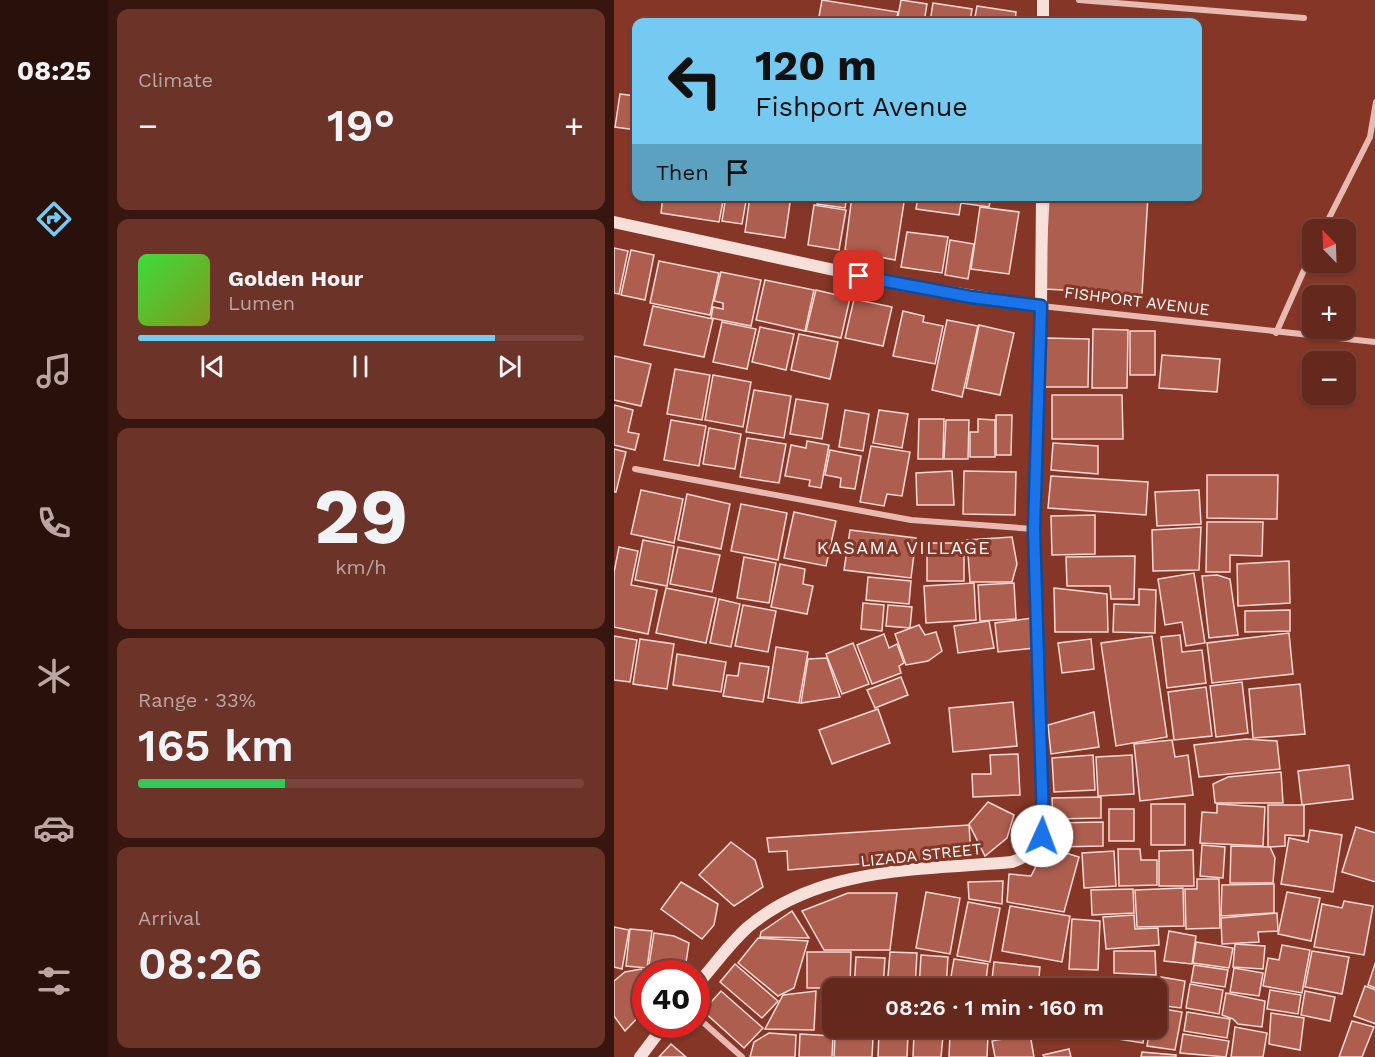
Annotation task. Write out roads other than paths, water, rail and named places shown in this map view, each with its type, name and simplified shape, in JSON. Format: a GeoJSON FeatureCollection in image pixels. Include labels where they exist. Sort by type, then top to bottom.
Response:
{"type":"FeatureCollection","features":[{"type":"Feature","properties":{"kind":"street"},"geometry":{"type":"LineString","coordinates":[[1043,0],[1043,18]]}},
{"type":"Feature","properties":{"kind":"street"},"geometry":{"type":"LineString","coordinates":[[1079,0],[1304,18]]}},
{"type":"Feature","properties":{"kind":"street"},"geometry":{"type":"LineString","coordinates":[[1329,219],[1370,137],[1376,102]]}},
{"type":"Feature","properties":{"kind":"street","name":"LIZADA STREET"},"geometry":{"type":"LineString","coordinates":[[710,970],[747,928],[776,908],[808,891],[845,880],[891,872],[1012,862],[1026,857],[1037,849],[1043,822],[1034,529],[1042,201]]}},
{"type":"Feature","properties":{"kind":"street","name":"FISHPORT AVENUE"},"geometry":{"type":"LineString","coordinates":[[614,222],[903,285],[1041,306],[1376,342]]}},
{"type":"Feature","properties":{"kind":"street"},"geometry":{"type":"LineString","coordinates":[[1276,333],[1303,273]]}},
{"type":"Feature","properties":{"kind":"street"},"geometry":{"type":"LineString","coordinates":[[635,469],[911,520],[1034,529]]}},
{"type":"Feature","properties":{"kind":"street"},"geometry":{"type":"LineString","coordinates":[[710,1028],[742,1057]]}},
{"type":"Feature","properties":{"kind":"street"},"geometry":{"type":"LineString","coordinates":[[640,1057],[654,1038]]}},
{"type":"Feature","properties":{"kind":"district","name":"KASAMA VILLAGE"},"geometry":{"type":"Point","coordinates":[904,547]}}]}
